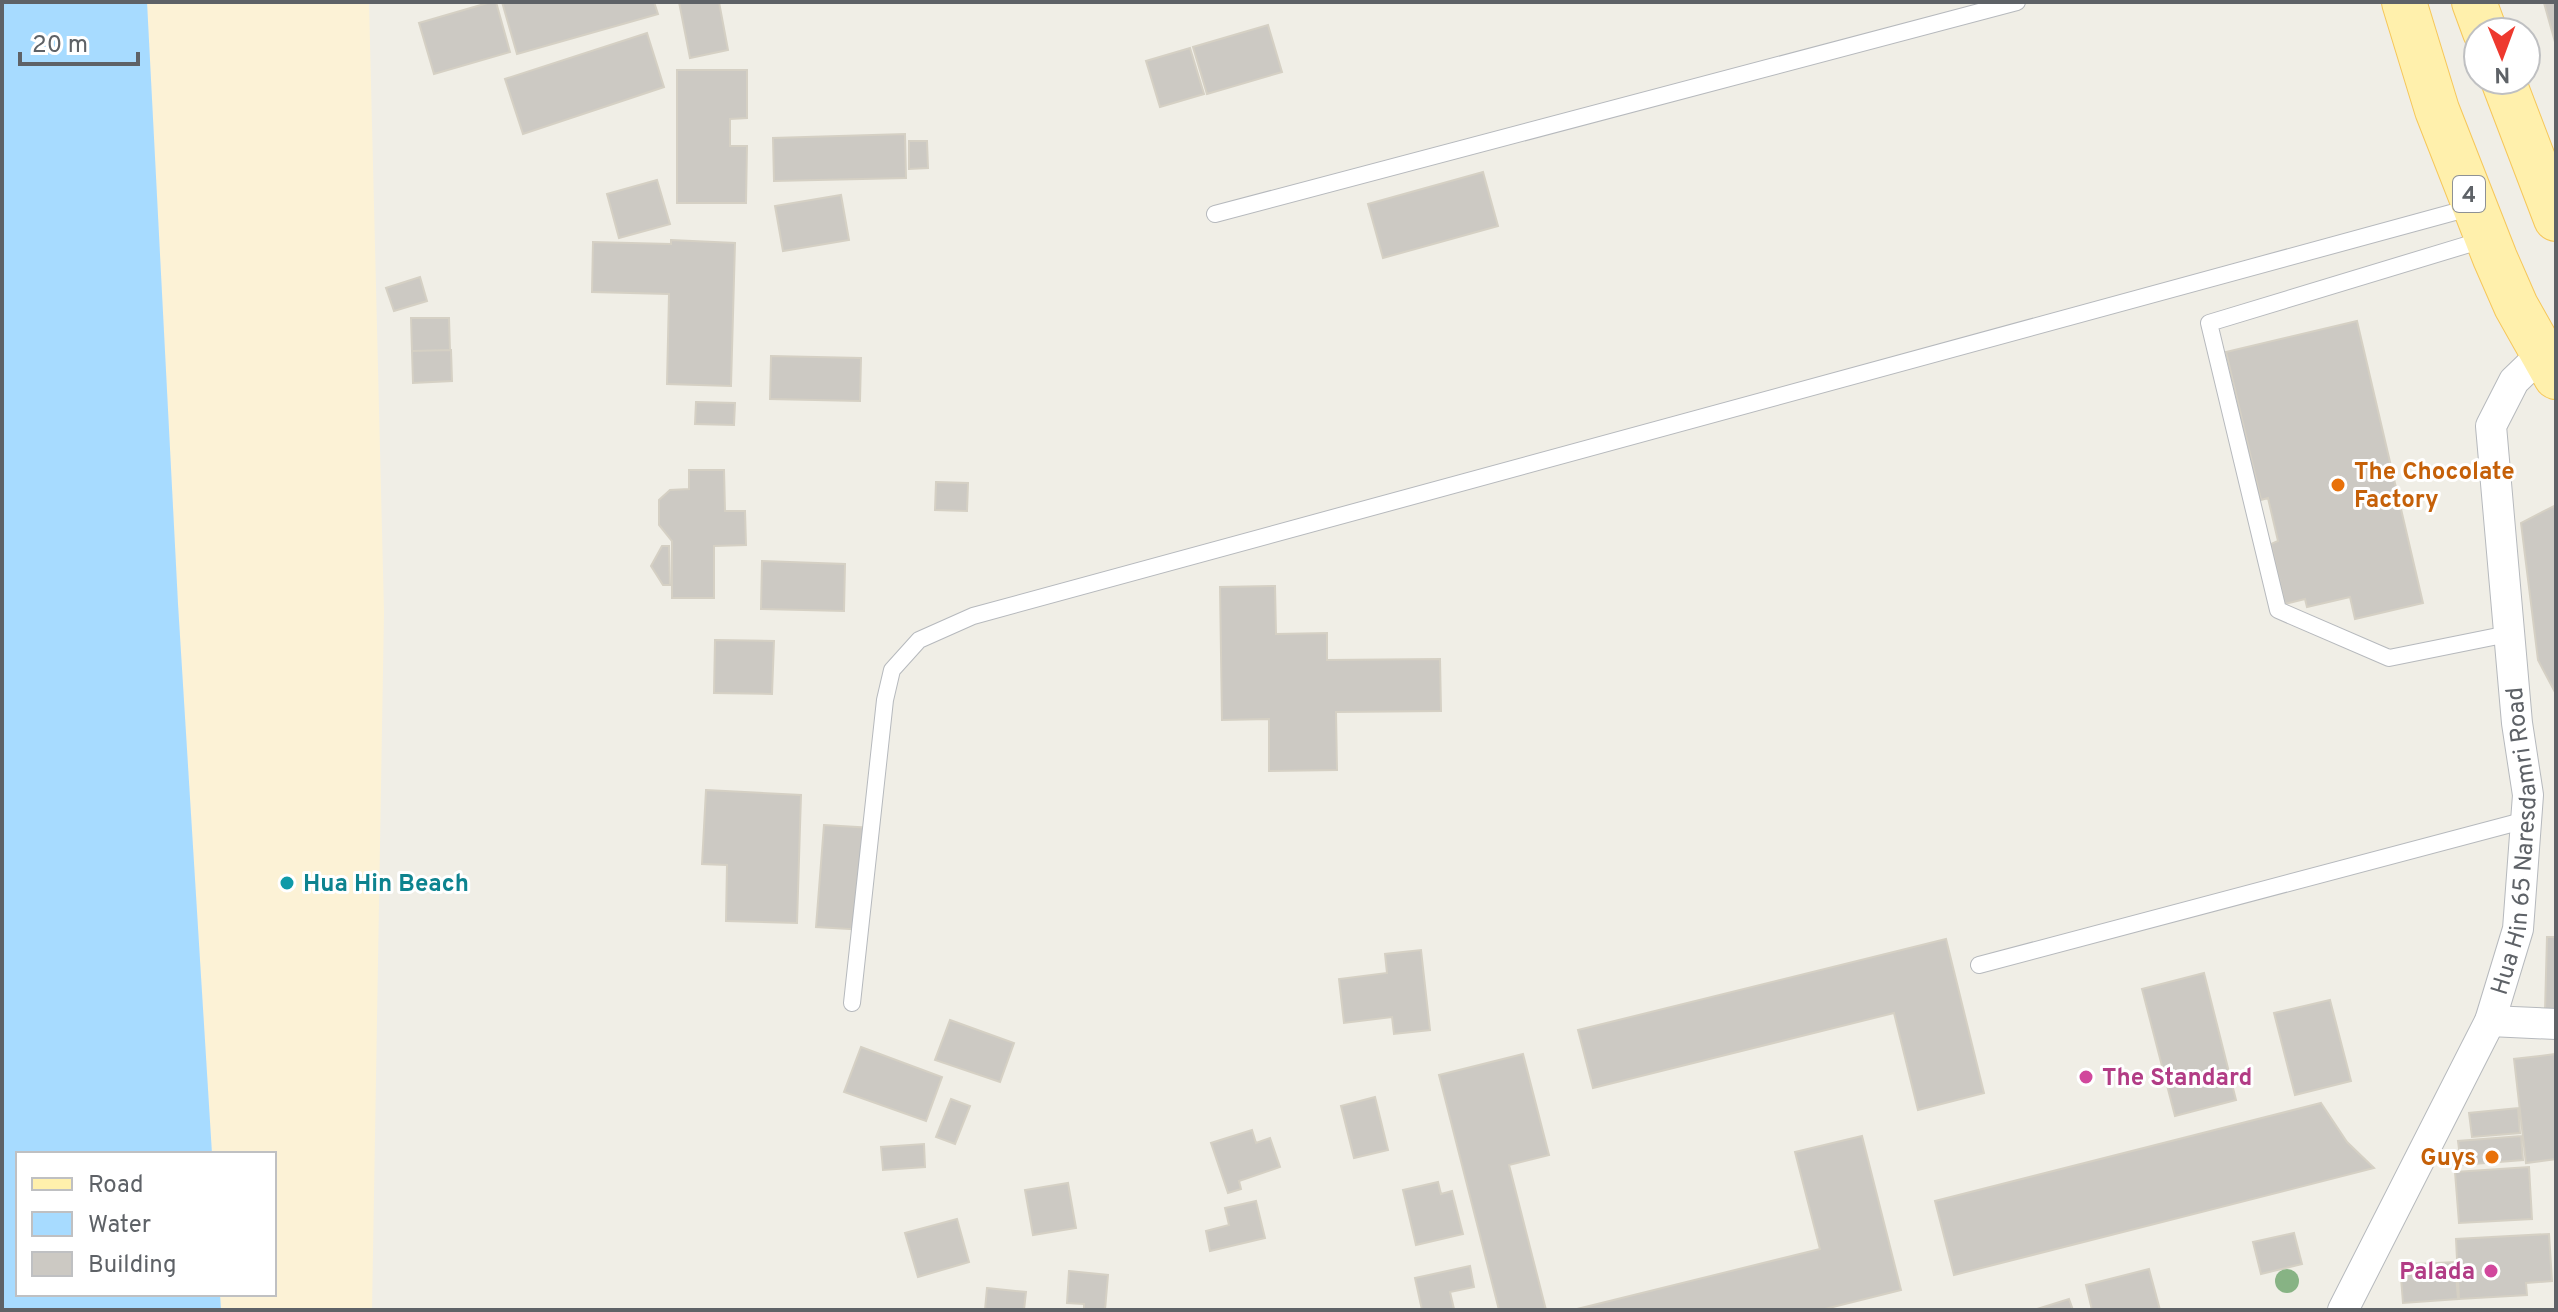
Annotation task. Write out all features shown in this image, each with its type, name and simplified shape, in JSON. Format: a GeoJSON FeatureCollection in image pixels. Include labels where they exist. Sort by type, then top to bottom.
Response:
{"type":"FeatureCollection","features":[{"type":"Feature","properties":{"kind":"main road","name":"4"},"geometry":{"type":"LineString","coordinates":[[2404,2],[2437,110],[2481,223],[2516,306],[2552,359]]}},
{"type":"Feature","properties":{"kind":"main road"},"geometry":{"type":"LineString","coordinates":[[2509,96],[2554,211]]}},
{"type":"Feature","properties":{"kind":"street","name":"Hua Hin 65 Naresdamri Road"},"geometry":{"type":"LineString","coordinates":[[2343,1310],[2490,1021],[2518,929],[2528,795],[2508,634],[2491,426],[2514,381],[2552,359]]}},
{"type":"Feature","properties":{"kind":"street"},"geometry":{"type":"LineString","coordinates":[[2490,1021],[2556,1024]]}},
{"type":"Feature","properties":{"kind":"lane"},"geometry":{"type":"LineString","coordinates":[[1215,214],[2017,2]]}},
{"type":"Feature","properties":{"kind":"lane"},"geometry":{"type":"LineString","coordinates":[[2481,223],[2209,323],[2278,610],[2389,658],[2508,634]]}},
{"type":"Feature","properties":{"kind":"lane"},"geometry":{"type":"LineString","coordinates":[[852,1003],[885,700],[892,670],[919,640],[973,616],[2481,223]]}},
{"type":"Feature","properties":{"kind":"lane"},"geometry":{"type":"LineString","coordinates":[[1979,965],[2526,820]]}},
{"type":"Feature","properties":{"kind":"sand","name":"Hua Hin Beach"},"geometry":{"type":"Polygon","coordinates":[[[147,2],[369,2],[384,612],[372,1310],[221,1310],[220,1296],[276,1296],[276,1152],[212,1152],[178,604],[147,2]]]}},
{"type":"Feature","properties":{"kind":"water"},"geometry":{"type":"Polygon","coordinates":[[[2,2],[147,2],[178,604],[212,1152],[16,1152],[16,1296],[220,1296],[221,1310],[2,1310],[2,2]]]}},
{"type":"Feature","properties":{"kind":"building"},"geometry":{"type":"Polygon","coordinates":[[[496,2],[510,52],[434,74],[419,23],[496,2]]]}},
{"type":"Feature","properties":{"kind":"building"},"geometry":{"type":"Polygon","coordinates":[[[502,2],[654,2],[658,14],[517,54],[502,2]]]}},
{"type":"Feature","properties":{"kind":"building"},"geometry":{"type":"Polygon","coordinates":[[[679,2],[719,2],[728,50],[690,58],[679,2]]]}},
{"type":"Feature","properties":{"kind":"building"},"geometry":{"type":"Polygon","coordinates":[[[2556,2],[2556,42],[2555,42],[2544,3],[2556,2]]]}},
{"type":"Feature","properties":{"kind":"building"},"geometry":{"type":"Polygon","coordinates":[[[1268,25],[1282,72],[1207,94],[1193,47],[1268,25]]]}},
{"type":"Feature","properties":{"kind":"building"},"geometry":{"type":"Polygon","coordinates":[[[647,33],[664,87],[523,134],[505,79],[647,33]]]}},
{"type":"Feature","properties":{"kind":"building"},"geometry":{"type":"Polygon","coordinates":[[[1190,48],[1204,94],[1160,107],[1146,61],[1190,48]]]}},
{"type":"Feature","properties":{"kind":"building"},"geometry":{"type":"Polygon","coordinates":[[[677,70],[747,70],[747,118],[730,119],[730,146],[747,146],[746,203],[677,203],[677,70]]]}},
{"type":"Feature","properties":{"kind":"building"},"geometry":{"type":"Polygon","coordinates":[[[905,134],[906,178],[774,181],[773,138],[905,134]]]}},
{"type":"Feature","properties":{"kind":"building"},"geometry":{"type":"Polygon","coordinates":[[[909,141],[927,141],[928,168],[909,169],[909,141]]]}},
{"type":"Feature","properties":{"kind":"building"},"geometry":{"type":"Polygon","coordinates":[[[1483,172],[1498,226],[1383,258],[1368,204],[1483,172]]]}},
{"type":"Feature","properties":{"kind":"building"},"geometry":{"type":"Polygon","coordinates":[[[657,180],[670,224],[619,238],[607,194],[657,180]]]}},
{"type":"Feature","properties":{"kind":"building"},"geometry":{"type":"Polygon","coordinates":[[[841,195],[849,240],[783,251],[775,206],[841,195]]]}},
{"type":"Feature","properties":{"kind":"building"},"geometry":{"type":"Polygon","coordinates":[[[671,240],[735,243],[731,386],[667,384],[669,294],[592,292],[593,242],[671,244],[671,240]]]}},
{"type":"Feature","properties":{"kind":"building"},"geometry":{"type":"Polygon","coordinates":[[[420,277],[427,301],[394,311],[386,288],[420,277]]]}},
{"type":"Feature","properties":{"kind":"building"},"geometry":{"type":"Polygon","coordinates":[[[411,318],[449,318],[450,350],[412,351],[411,318]]]}},
{"type":"Feature","properties":{"kind":"building"},"geometry":{"type":"Polygon","coordinates":[[[2357,321],[2423,603],[2355,619],[2350,597],[2307,607],[2305,599],[2285,604],[2271,544],[2278,541],[2268,498],[2261,500],[2226,352],[2357,321]]]}},
{"type":"Feature","properties":{"kind":"building"},"geometry":{"type":"Polygon","coordinates":[[[451,350],[452,381],[413,383],[412,351],[451,350]]]}},
{"type":"Feature","properties":{"kind":"building"},"geometry":{"type":"Polygon","coordinates":[[[771,356],[861,358],[860,401],[770,399],[771,356]]]}},
{"type":"Feature","properties":{"kind":"building"},"geometry":{"type":"Polygon","coordinates":[[[696,402],[735,403],[734,425],[695,424],[696,402]]]}},
{"type":"Feature","properties":{"kind":"building"},"geometry":{"type":"Polygon","coordinates":[[[689,470],[724,470],[725,511],[745,511],[746,545],[714,546],[714,598],[672,598],[672,541],[659,525],[659,500],[670,490],[689,489],[689,470]]]}},
{"type":"Feature","properties":{"kind":"building"},"geometry":{"type":"Polygon","coordinates":[[[936,482],[968,483],[967,511],[935,510],[936,482]]]}},
{"type":"Feature","properties":{"kind":"building"},"geometry":{"type":"Polygon","coordinates":[[[2554,506],[2556,694],[2538,660],[2521,523],[2554,506]]]}},
{"type":"Feature","properties":{"kind":"building"},"geometry":{"type":"Polygon","coordinates":[[[662,546],[669,546],[670,585],[663,585],[651,566],[662,546]]]}},
{"type":"Feature","properties":{"kind":"building"},"geometry":{"type":"Polygon","coordinates":[[[762,561],[845,564],[844,611],[761,609],[762,561]]]}},
{"type":"Feature","properties":{"kind":"building"},"geometry":{"type":"Polygon","coordinates":[[[1275,586],[1276,634],[1327,633],[1327,660],[1440,659],[1441,711],[1336,712],[1337,770],[1269,771],[1269,719],[1222,720],[1220,587],[1275,586]]]}},
{"type":"Feature","properties":{"kind":"building"},"geometry":{"type":"Polygon","coordinates":[[[715,640],[774,641],[772,694],[714,693],[715,640]]]}},
{"type":"Feature","properties":{"kind":"building"},"geometry":{"type":"Polygon","coordinates":[[[706,790],[801,795],[797,923],[726,921],[727,865],[702,864],[706,790]]]}},
{"type":"Feature","properties":{"kind":"building"},"geometry":{"type":"Polygon","coordinates":[[[824,825],[873,828],[866,930],[816,927],[824,825]]]}},
{"type":"Feature","properties":{"kind":"building"},"geometry":{"type":"Polygon","coordinates":[[[2547,937],[2556,937],[2556,1011],[2545,1011],[2547,937]]]}},
{"type":"Feature","properties":{"kind":"building"},"geometry":{"type":"Polygon","coordinates":[[[1946,939],[1984,1093],[1918,1110],[1894,1013],[1593,1088],[1578,1030],[1946,939]]]}},
{"type":"Feature","properties":{"kind":"building"},"geometry":{"type":"Polygon","coordinates":[[[1421,950],[1430,1030],[1394,1034],[1392,1017],[1344,1023],[1339,979],[1387,973],[1385,954],[1421,950]]]}},
{"type":"Feature","properties":{"kind":"building"},"geometry":{"type":"Polygon","coordinates":[[[2204,973],[2236,1100],[2175,1116],[2142,989],[2204,973]]]}},
{"type":"Feature","properties":{"kind":"building"},"geometry":{"type":"Polygon","coordinates":[[[2330,1000],[2351,1081],[2295,1095],[2274,1013],[2330,1000]]]}},
{"type":"Feature","properties":{"kind":"building"},"geometry":{"type":"Polygon","coordinates":[[[950,1020],[1014,1043],[1000,1082],[935,1060],[950,1020]]]}},
{"type":"Feature","properties":{"kind":"building"},"geometry":{"type":"Polygon","coordinates":[[[861,1047],[942,1077],[926,1121],[844,1092],[861,1047]]]}},
{"type":"Feature","properties":{"kind":"building"},"geometry":{"type":"Polygon","coordinates":[[[1523,1054],[1549,1155],[1509,1165],[1546,1310],[1499,1310],[1439,1075],[1523,1054]]]}},
{"type":"Feature","properties":{"kind":"building"},"geometry":{"type":"Polygon","coordinates":[[[2556,1054],[2556,1159],[2526,1163],[2514,1059],[2556,1054]]]}},
{"type":"Feature","properties":{"kind":"building"},"geometry":{"type":"Polygon","coordinates":[[[1375,1097],[1388,1150],[1354,1158],[1341,1106],[1375,1097]]]}},
{"type":"Feature","properties":{"kind":"building"},"geometry":{"type":"Polygon","coordinates":[[[951,1099],[970,1106],[955,1144],[936,1137],[951,1099]]]}},
{"type":"Feature","properties":{"kind":"building"},"geometry":{"type":"Polygon","coordinates":[[[2321,1103],[2347,1142],[2374,1168],[1954,1275],[1935,1201],[2321,1103]]]}},
{"type":"Feature","properties":{"kind":"building"},"geometry":{"type":"Polygon","coordinates":[[[2518,1108],[2520,1133],[2472,1137],[2469,1113],[2518,1108]]]}},
{"type":"Feature","properties":{"kind":"building"},"geometry":{"type":"Polygon","coordinates":[[[1252,1130],[1256,1143],[1270,1138],[1280,1167],[1239,1181],[1241,1189],[1228,1193],[1211,1143],[1252,1130]]]}},
{"type":"Feature","properties":{"kind":"building"},"geometry":{"type":"Polygon","coordinates":[[[1862,1136],[1901,1290],[1821,1310],[1573,1310],[1820,1249],[1795,1152],[1862,1136]]]}},
{"type":"Feature","properties":{"kind":"building"},"geometry":{"type":"Polygon","coordinates":[[[2521,1136],[2523,1160],[2461,1165],[2458,1141],[2521,1136]]]}},
{"type":"Feature","properties":{"kind":"building"},"geometry":{"type":"Polygon","coordinates":[[[924,1144],[925,1167],[883,1170],[881,1147],[924,1144]]]}},
{"type":"Feature","properties":{"kind":"building"},"geometry":{"type":"Polygon","coordinates":[[[2529,1167],[2532,1219],[2459,1223],[2455,1172],[2529,1167]]]}},
{"type":"Feature","properties":{"kind":"building"},"geometry":{"type":"Polygon","coordinates":[[[1438,1182],[1441,1194],[1452,1191],[1463,1234],[1416,1245],[1403,1190],[1438,1182]]]}},
{"type":"Feature","properties":{"kind":"building"},"geometry":{"type":"Polygon","coordinates":[[[1068,1183],[1076,1228],[1033,1235],[1025,1190],[1068,1183]]]}},
{"type":"Feature","properties":{"kind":"building"},"geometry":{"type":"Polygon","coordinates":[[[1256,1201],[1265,1238],[1210,1251],[1206,1231],[1229,1225],[1225,1208],[1256,1201]]]}},
{"type":"Feature","properties":{"kind":"building"},"geometry":{"type":"Polygon","coordinates":[[[957,1219],[969,1262],[918,1277],[905,1233],[957,1219]]]}},
{"type":"Feature","properties":{"kind":"building"},"geometry":{"type":"Polygon","coordinates":[[[2294,1233],[2302,1264],[2261,1274],[2253,1242],[2294,1233]]]}},
{"type":"Feature","properties":{"kind":"building"},"geometry":{"type":"Polygon","coordinates":[[[2549,1234],[2552,1281],[2526,1283],[2527,1295],[2459,1299],[2456,1239],[2549,1234]]]}},
{"type":"Feature","properties":{"kind":"building"},"geometry":{"type":"Polygon","coordinates":[[[2455,1262],[2458,1299],[2403,1303],[2400,1265],[2455,1262]]]}},
{"type":"Feature","properties":{"kind":"building"},"geometry":{"type":"Polygon","coordinates":[[[1470,1266],[1474,1287],[1450,1292],[1454,1309],[1422,1310],[1415,1278],[1470,1266]]]}},
{"type":"Feature","properties":{"kind":"building"},"geometry":{"type":"Polygon","coordinates":[[[2149,1269],[2160,1310],[2092,1310],[2086,1285],[2149,1269]]]}},
{"type":"Feature","properties":{"kind":"building"},"geometry":{"type":"Polygon","coordinates":[[[1069,1271],[1108,1275],[1105,1310],[1084,1310],[1084,1304],[1067,1303],[1069,1271]]]}},
{"type":"Feature","properties":{"kind":"building"},"geometry":{"type":"Polygon","coordinates":[[[987,1288],[1026,1292],[1024,1310],[985,1310],[987,1288]]]}},
{"type":"Feature","properties":{"kind":"building"},"geometry":{"type":"Polygon","coordinates":[[[2069,1299],[2073,1310],[2034,1310],[2069,1299]]]}},
{"type":"Feature","properties":{"kind":"place","name":"The Chocolate Factory"},"geometry":{"type":"Point","coordinates":[2338,485]}},
{"type":"Feature","properties":{"kind":"place","name":"Hua Hin Beach"},"geometry":{"type":"Point","coordinates":[287,883]}},
{"type":"Feature","properties":{"kind":"place","name":"The Standard"},"geometry":{"type":"Point","coordinates":[2086,1077]}},
{"type":"Feature","properties":{"kind":"place","name":"Guys"},"geometry":{"type":"Point","coordinates":[2492,1157]}},
{"type":"Feature","properties":{"kind":"place","name":"Palada"},"geometry":{"type":"Point","coordinates":[2491,1271]}}]}
